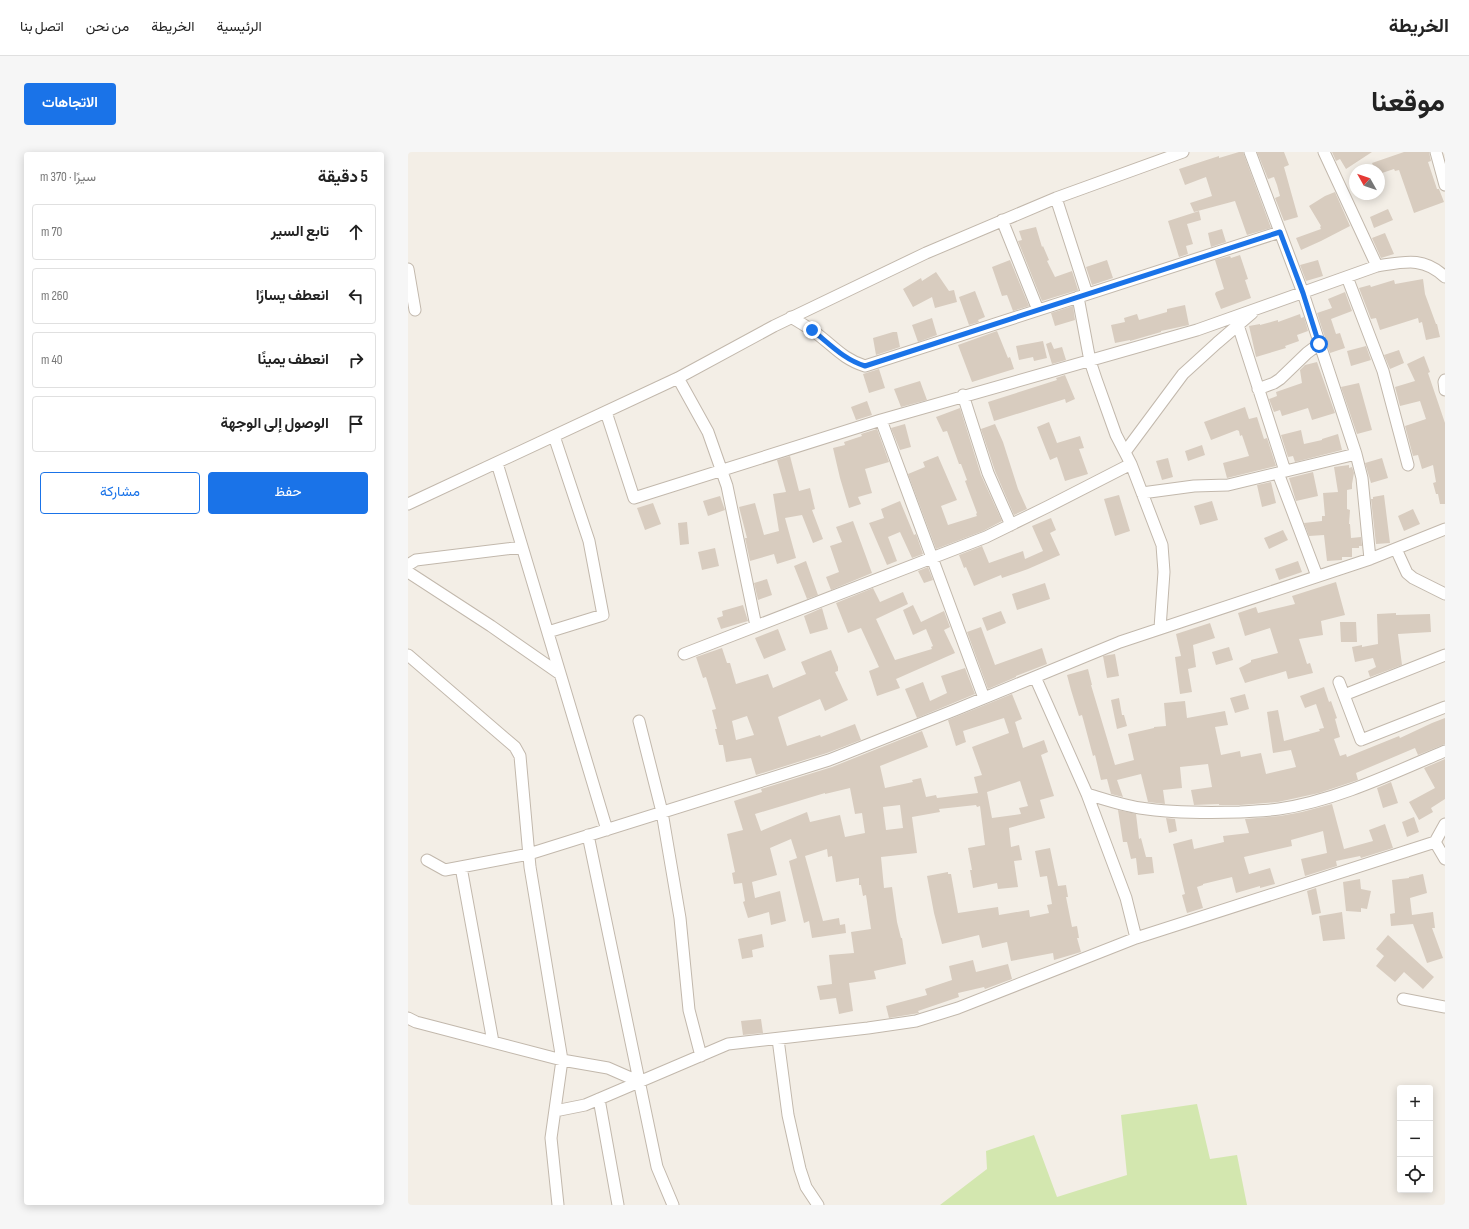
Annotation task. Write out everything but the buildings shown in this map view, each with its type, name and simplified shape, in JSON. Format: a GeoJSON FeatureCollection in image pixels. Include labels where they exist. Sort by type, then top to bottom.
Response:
{"type":"FeatureCollection","features":[{"type":"Feature","properties":{"kind":"street"},"geometry":{"type":"LineString","coordinates":[[408,504],[678,378],[792,317],[926,253],[1056,198],[1183,152]]}},
{"type":"Feature","properties":{"kind":"street"},"geometry":{"type":"LineString","coordinates":[[1250,152],[1303,293],[1356,454],[1362,478],[1370,559]]}},
{"type":"Feature","properties":{"kind":"street"},"geometry":{"type":"LineString","coordinates":[[1324,152],[1377,266]]}},
{"type":"Feature","properties":{"kind":"street"},"geometry":{"type":"LineString","coordinates":[[1436,152],[1445,184]]}},
{"type":"Feature","properties":{"kind":"street"},"geometry":{"type":"LineString","coordinates":[[1056,198],[1082,296],[1090,361],[1116,435],[1131,464],[1162,545],[1164,572],[1160,628]]}},
{"type":"Feature","properties":{"kind":"street"},"geometry":{"type":"LineString","coordinates":[[1002,220],[1038,310]]}},
{"type":"Feature","properties":{"kind":"street"},"geometry":{"type":"LineString","coordinates":[[792,317],[812,330],[843,356],[853,362],[865,366],[1280,232]]}},
{"type":"Feature","properties":{"kind":"street"},"geometry":{"type":"LineString","coordinates":[[606,412],[634,498],[963,395],[1090,361],[1197,330],[1377,266],[1406,261],[1419,261],[1434,267],[1445,277]]}},
{"type":"Feature","properties":{"kind":"street"},"geometry":{"type":"LineString","coordinates":[[1434,267],[1445,264]]}},
{"type":"Feature","properties":{"kind":"street"},"geometry":{"type":"LineString","coordinates":[[408,269],[415,310]]}},
{"type":"Feature","properties":{"kind":"street"},"geometry":{"type":"LineString","coordinates":[[1347,277],[1383,371],[1408,465]]}},
{"type":"Feature","properties":{"kind":"street"},"geometry":{"type":"LineString","coordinates":[[1125,452],[1183,374],[1257,309]]}},
{"type":"Feature","properties":{"kind":"street"},"geometry":{"type":"LineString","coordinates":[[1238,325],[1282,472],[1317,576]]}},
{"type":"Feature","properties":{"kind":"street"},"geometry":{"type":"LineString","coordinates":[[1258,389],[1280,379],[1307,353],[1319,344]]}},
{"type":"Feature","properties":{"kind":"street"},"geometry":{"type":"LineString","coordinates":[[678,378],[708,432],[727,486],[756,626]]}},
{"type":"Feature","properties":{"kind":"street"},"geometry":{"type":"LineString","coordinates":[[1445,380],[1445,390]]}},
{"type":"Feature","properties":{"kind":"street"},"geometry":{"type":"LineString","coordinates":[[963,395],[988,473],[1011,525]]}},
{"type":"Feature","properties":{"kind":"street"},"geometry":{"type":"LineString","coordinates":[[881,420],[984,698]]}},
{"type":"Feature","properties":{"kind":"street"},"geometry":{"type":"LineString","coordinates":[[548,632],[603,615],[589,542],[554,436]]}},
{"type":"Feature","properties":{"kind":"street"},"geometry":{"type":"LineString","coordinates":[[1142,493],[1194,486],[1228,485],[1356,454]]}},
{"type":"Feature","properties":{"kind":"street"},"geometry":{"type":"LineString","coordinates":[[497,463],[607,830]]}},
{"type":"Feature","properties":{"kind":"street"},"geometry":{"type":"LineString","coordinates":[[684,654],[986,537],[1131,464]]}},
{"type":"Feature","properties":{"kind":"street"},"geometry":{"type":"LineString","coordinates":[[427,860],[445,870],[529,854],[829,760],[1120,642],[1370,559],[1445,529]]}},
{"type":"Feature","properties":{"kind":"street"},"geometry":{"type":"LineString","coordinates":[[408,565],[416,560],[522,547]]}},
{"type":"Feature","properties":{"kind":"street"},"geometry":{"type":"LineString","coordinates":[[1396,549],[1407,573],[1413,578],[1445,594]]}},
{"type":"Feature","properties":{"kind":"street"},"geometry":{"type":"LineString","coordinates":[[408,572],[491,626],[560,674]]}},
{"type":"Feature","properties":{"kind":"street"},"geometry":{"type":"LineString","coordinates":[[408,655],[515,747],[520,756],[529,854],[562,1060],[551,1138],[558,1205]]}},
{"type":"Feature","properties":{"kind":"street"},"geometry":{"type":"LineString","coordinates":[[1344,695],[1445,655]]}},
{"type":"Feature","properties":{"kind":"street"},"geometry":{"type":"LineString","coordinates":[[1034,677],[1087,794],[1126,898],[1136,938]]}},
{"type":"Feature","properties":{"kind":"street"},"geometry":{"type":"LineString","coordinates":[[1339,682],[1361,740],[1445,707]]}},
{"type":"Feature","properties":{"kind":"street"},"geometry":{"type":"LineString","coordinates":[[639,721],[662,812],[680,918],[689,1010],[701,1056]]}},
{"type":"Feature","properties":{"kind":"street"},"geometry":{"type":"LineString","coordinates":[[1087,794],[1128,806],[1165,810],[1229,812],[1279,809],[1346,792],[1445,751]]}},
{"type":"Feature","properties":{"kind":"street"},"geometry":{"type":"LineString","coordinates":[[555,1111],[585,1105],[728,1044],[916,1022],[958,1008],[1136,938],[1435,842],[1445,824]]}},
{"type":"Feature","properties":{"kind":"street"},"geometry":{"type":"LineString","coordinates":[[588,835],[657,1167],[673,1205]]}},
{"type":"Feature","properties":{"kind":"street"},"geometry":{"type":"LineString","coordinates":[[1435,842],[1445,859]]}},
{"type":"Feature","properties":{"kind":"street"},"geometry":{"type":"LineString","coordinates":[[461,867],[493,1042]]}},
{"type":"Feature","properties":{"kind":"street"},"geometry":{"type":"LineString","coordinates":[[1403,999],[1445,1007]]}},
{"type":"Feature","properties":{"kind":"street"},"geometry":{"type":"LineString","coordinates":[[408,1018],[416,1022],[562,1060],[608,1068],[640,1082]]}},
{"type":"Feature","properties":{"kind":"street"},"geometry":{"type":"LineString","coordinates":[[778,1039],[788,1115],[800,1169],[806,1187],[818,1205]]}},
{"type":"Feature","properties":{"kind":"street"},"geometry":{"type":"LineString","coordinates":[[599,1099],[618,1205]]}},
{"type":"Feature","properties":{"kind":"green space"},"geometry":{"type":"Polygon","coordinates":[[[1197,1104],[1210,1159],[1237,1155],[1247,1205],[940,1205],[987,1169],[986,1151],[1034,1135],[1057,1197],[1127,1175],[1121,1115],[1197,1104]]]}},
{"type":"Feature","properties":{"kind":"route"},"geometry":{"type":"LineString","coordinates":[[812,330],[843,356],[853,362],[865,366],[1280,232],[1303,293],[1319,344]]}}]}
